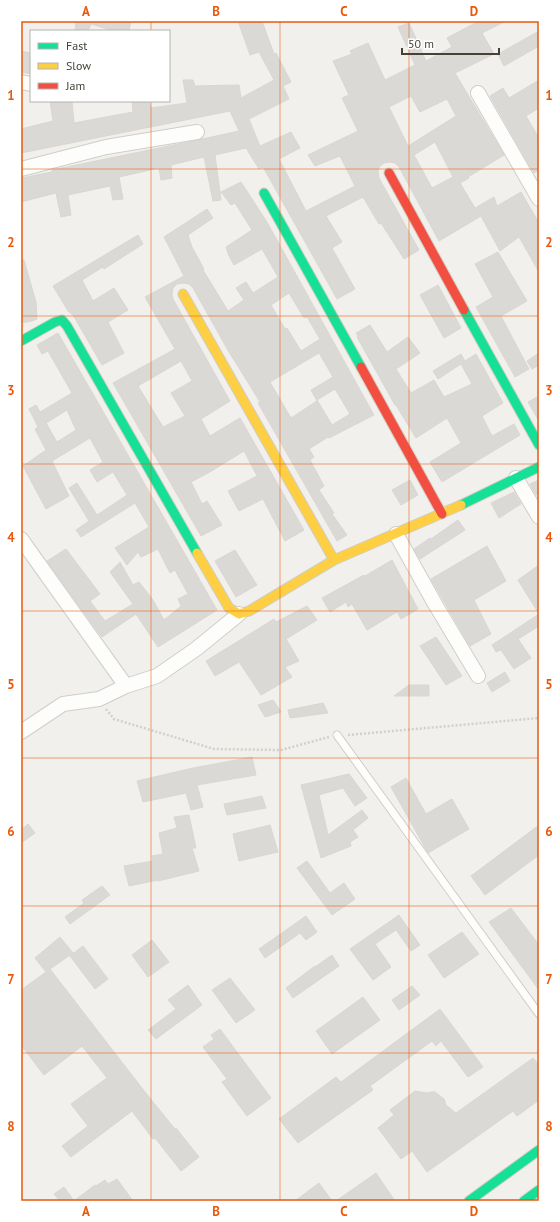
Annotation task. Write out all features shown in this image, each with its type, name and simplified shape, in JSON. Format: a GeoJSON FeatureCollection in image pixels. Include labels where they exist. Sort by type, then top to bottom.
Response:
{"type":"FeatureCollection","features":[{"type":"Feature","properties":{"kind":"street"},"geometry":{"type":"LineString","coordinates":[[478,93],[539,200]]}},
{"type":"Feature","properties":{"kind":"street"},"geometry":{"type":"LineString","coordinates":[[21,169],[106,147],[197,132]]}},
{"type":"Feature","properties":{"kind":"street"},"geometry":{"type":"LineString","coordinates":[[389,174],[539,445]]}},
{"type":"Feature","properties":{"kind":"street"},"geometry":{"type":"LineString","coordinates":[[264,193],[442,514]]}},
{"type":"Feature","properties":{"kind":"street"},"geometry":{"type":"LineString","coordinates":[[183,294],[334,560]]}},
{"type":"Feature","properties":{"kind":"street"},"geometry":{"type":"LineString","coordinates":[[21,341],[54,322],[62,320],[67,326],[229,608],[239,614]]}},
{"type":"Feature","properties":{"kind":"street"},"geometry":{"type":"LineString","coordinates":[[21,732],[63,704],[99,699],[126,686],[157,676],[196,650],[239,614],[249,611],[334,560],[442,514],[539,467]]}},
{"type":"Feature","properties":{"kind":"street"},"geometry":{"type":"LineString","coordinates":[[516,478],[539,517]]}},
{"type":"Feature","properties":{"kind":"street"},"geometry":{"type":"LineString","coordinates":[[396,534],[435,604],[478,676]]}},
{"type":"Feature","properties":{"kind":"street"},"geometry":{"type":"LineString","coordinates":[[21,539],[126,686]]}},
{"type":"Feature","properties":{"kind":"street"},"geometry":{"type":"LineString","coordinates":[[469,1201],[539,1150]]}},
{"type":"Feature","properties":{"kind":"street"},"geometry":{"type":"LineString","coordinates":[[524,1201],[539,1190]]}},
{"type":"Feature","properties":{"kind":"lane"},"geometry":{"type":"LineString","coordinates":[[337,735],[539,1014]]}},
{"type":"Feature","properties":{"kind":"path"},"geometry":{"type":"LineString","coordinates":[[99,699],[114,719],[214,749],[281,750],[337,735],[539,718]]}},
{"type":"Feature","properties":{"kind":"building"},"geometry":{"type":"Polygon","coordinates":[[[76,21],[131,21],[129,30],[111,30],[91,24],[88,30],[75,30],[76,21]]]}},
{"type":"Feature","properties":{"kind":"building"},"geometry":{"type":"Polygon","coordinates":[[[238,21],[262,21],[274,54],[276,53],[291,82],[283,86],[289,99],[249,119],[260,146],[291,132],[300,148],[279,159],[306,211],[355,186],[340,156],[315,166],[308,155],[358,131],[342,98],[349,95],[333,61],[352,54],[350,51],[368,43],[385,80],[415,65],[398,27],[409,23],[426,61],[452,47],[447,38],[479,21],[506,21],[482,33],[494,54],[455,73],[504,155],[460,183],[475,208],[494,197],[497,206],[521,192],[539,223],[539,272],[519,237],[500,251],[481,216],[439,241],[399,167],[395,163],[390,162],[384,163],[379,167],[379,178],[419,250],[404,259],[381,223],[379,224],[363,197],[326,216],[342,242],[332,248],[355,289],[337,299],[263,167],[259,169],[246,148],[215,155],[221,200],[213,201],[204,157],[171,165],[172,178],[161,180],[159,168],[119,177],[123,199],[113,200],[110,186],[68,195],[71,215],[61,217],[56,193],[21,202],[21,178],[52,172],[52,170],[239,131],[230,111],[21,153],[21,129],[53,121],[50,102],[72,102],[74,123],[133,112],[132,102],[149,102],[151,108],[187,103],[183,80],[193,80],[195,86],[239,85],[241,98],[274,80],[259,52],[250,55],[238,21]],[[411,96],[389,107],[408,146],[456,116],[447,99],[420,112],[411,96]],[[435,142],[414,155],[432,188],[453,177],[435,142]]]}},
{"type":"Feature","properties":{"kind":"building"},"geometry":{"type":"Polygon","coordinates":[[[539,31],[539,46],[504,66],[498,54],[539,31]]]}},
{"type":"Feature","properties":{"kind":"building"},"geometry":{"type":"Polygon","coordinates":[[[21,51],[30,53],[30,74],[21,72],[21,51]]]}},
{"type":"Feature","properties":{"kind":"building"},"geometry":{"type":"Polygon","coordinates":[[[539,80],[539,108],[526,116],[539,138],[539,170],[534,173],[490,96],[503,88],[509,98],[539,80]]]}},
{"type":"Feature","properties":{"kind":"building"},"geometry":{"type":"Polygon","coordinates":[[[241,182],[267,222],[374,415],[329,438],[328,437],[309,449],[314,457],[310,460],[324,486],[319,490],[334,513],[332,514],[347,535],[337,541],[258,403],[260,402],[229,352],[193,288],[189,284],[177,284],[173,288],[173,299],[230,401],[201,419],[210,436],[240,418],[304,530],[285,541],[263,499],[239,511],[228,491],[257,476],[244,451],[191,482],[202,504],[207,501],[222,525],[201,536],[113,383],[175,349],[145,297],[184,276],[164,237],[207,209],[213,218],[188,235],[192,247],[204,269],[203,270],[228,311],[244,300],[236,288],[246,282],[253,293],[278,277],[262,249],[234,265],[226,247],[252,230],[235,203],[231,205],[221,192],[241,182]],[[289,293],[271,305],[285,329],[287,328],[301,351],[320,339],[307,317],[304,318],[289,293]],[[319,353],[270,382],[291,418],[317,401],[311,390],[333,377],[319,353]],[[181,361],[138,386],[163,427],[185,416],[171,393],[192,381],[181,361]],[[335,389],[317,400],[332,425],[350,414],[335,389]]]}},
{"type":"Feature","properties":{"kind":"building"},"geometry":{"type":"Polygon","coordinates":[[[138,235],[143,244],[104,269],[103,267],[82,280],[93,301],[114,288],[128,310],[108,322],[124,353],[102,365],[73,315],[68,311],[53,286],[138,235]]]}},
{"type":"Feature","properties":{"kind":"building"},"geometry":{"type":"Polygon","coordinates":[[[498,252],[527,301],[501,316],[529,369],[515,377],[476,307],[493,297],[475,264],[498,252]]]}},
{"type":"Feature","properties":{"kind":"building"},"geometry":{"type":"Polygon","coordinates":[[[21,260],[24,260],[36,302],[37,319],[21,323],[21,260]]]}},
{"type":"Feature","properties":{"kind":"building"},"geometry":{"type":"Polygon","coordinates":[[[438,285],[461,328],[444,338],[420,295],[438,285]]]}},
{"type":"Feature","properties":{"kind":"building"},"geometry":{"type":"Polygon","coordinates":[[[370,325],[387,352],[408,337],[420,353],[396,369],[411,393],[434,380],[444,397],[472,384],[461,364],[438,379],[433,371],[461,354],[465,361],[476,354],[503,403],[482,416],[492,436],[514,424],[520,435],[442,482],[430,462],[461,443],[447,418],[416,438],[395,405],[357,337],[358,336],[356,333],[370,325]]]}},
{"type":"Feature","properties":{"kind":"building"},"geometry":{"type":"Polygon","coordinates":[[[58,333],[217,610],[158,647],[136,614],[102,637],[47,561],[66,549],[100,594],[90,601],[105,621],[133,604],[110,572],[120,562],[133,585],[139,582],[153,600],[164,620],[181,606],[178,599],[188,594],[175,570],[170,573],[158,549],[141,557],[138,552],[127,565],[115,548],[149,527],[135,503],[81,537],[76,530],[89,521],[69,488],[77,483],[97,515],[127,495],[113,472],[97,482],[90,470],[103,462],[90,438],[52,461],[69,496],[46,509],[23,466],[46,450],[35,429],[38,427],[29,409],[36,405],[40,412],[72,393],[48,351],[42,354],[37,345],[58,333]],[[67,410],[46,423],[57,442],[76,430],[67,410]]]}},
{"type":"Feature","properties":{"kind":"building"},"geometry":{"type":"Polygon","coordinates":[[[539,353],[539,365],[532,369],[527,361],[539,353]]]}},
{"type":"Feature","properties":{"kind":"building"},"geometry":{"type":"Polygon","coordinates":[[[539,396],[539,421],[528,402],[539,396]]]}},
{"type":"Feature","properties":{"kind":"building"},"geometry":{"type":"Polygon","coordinates":[[[410,480],[418,495],[401,505],[392,490],[410,480]]]}},
{"type":"Feature","properties":{"kind":"building"},"geometry":{"type":"Polygon","coordinates":[[[539,480],[539,493],[536,495],[530,484],[539,480]]]}},
{"type":"Feature","properties":{"kind":"building"},"geometry":{"type":"Polygon","coordinates":[[[514,492],[521,504],[499,518],[491,503],[514,492]]]}},
{"type":"Feature","properties":{"kind":"building"},"geometry":{"type":"Polygon","coordinates":[[[458,520],[465,530],[420,559],[414,549],[458,520]]]}},
{"type":"Feature","properties":{"kind":"building"},"geometry":{"type":"Polygon","coordinates":[[[487,546],[506,581],[474,600],[491,634],[470,646],[431,579],[487,546]]]}},
{"type":"Feature","properties":{"kind":"building"},"geometry":{"type":"Polygon","coordinates":[[[235,550],[257,585],[236,597],[215,561],[235,550]]]}},
{"type":"Feature","properties":{"kind":"building"},"geometry":{"type":"Polygon","coordinates":[[[392,560],[418,609],[401,619],[397,612],[367,630],[352,604],[348,607],[346,602],[330,612],[322,598],[392,560]]]}},
{"type":"Feature","properties":{"kind":"building"},"geometry":{"type":"Polygon","coordinates":[[[539,565],[539,614],[518,580],[539,565]]]}},
{"type":"Feature","properties":{"kind":"building"},"geometry":{"type":"Polygon","coordinates":[[[307,606],[317,620],[286,639],[299,661],[285,667],[292,677],[261,695],[239,662],[215,676],[206,661],[274,619],[276,622],[307,606]]]}},
{"type":"Feature","properties":{"kind":"building"},"geometry":{"type":"Polygon","coordinates":[[[539,614],[539,626],[518,639],[531,658],[514,669],[501,650],[496,652],[492,645],[539,614]]]}},
{"type":"Feature","properties":{"kind":"building"},"geometry":{"type":"Polygon","coordinates":[[[436,637],[462,676],[446,685],[420,646],[436,637]]]}},
{"type":"Feature","properties":{"kind":"building"},"geometry":{"type":"Polygon","coordinates":[[[505,672],[510,681],[492,692],[487,683],[505,672]]]}},
{"type":"Feature","properties":{"kind":"building"},"geometry":{"type":"Polygon","coordinates":[[[409,685],[429,685],[429,696],[394,696],[409,685]]]}},
{"type":"Feature","properties":{"kind":"building"},"geometry":{"type":"Polygon","coordinates":[[[273,700],[281,712],[265,717],[258,705],[273,700]]]}},
{"type":"Feature","properties":{"kind":"building"},"geometry":{"type":"Polygon","coordinates":[[[323,703],[328,713],[290,718],[288,710],[323,703]]]}},
{"type":"Feature","properties":{"kind":"building"},"geometry":{"type":"Polygon","coordinates":[[[252,757],[256,775],[197,785],[203,807],[191,810],[186,793],[143,802],[137,781],[193,768],[252,757]]]}},
{"type":"Feature","properties":{"kind":"building"},"geometry":{"type":"Polygon","coordinates":[[[349,774],[367,798],[355,806],[343,788],[319,795],[328,835],[362,810],[368,818],[353,830],[358,837],[350,842],[351,846],[321,858],[301,785],[349,774]]]}},
{"type":"Feature","properties":{"kind":"building"},"geometry":{"type":"Polygon","coordinates":[[[406,778],[426,814],[452,799],[469,829],[428,853],[391,787],[406,778]]]}},
{"type":"Feature","properties":{"kind":"building"},"geometry":{"type":"Polygon","coordinates":[[[262,796],[266,808],[227,815],[224,804],[262,796]]]}},
{"type":"Feature","properties":{"kind":"building"},"geometry":{"type":"Polygon","coordinates":[[[189,815],[196,848],[192,848],[199,871],[129,886],[124,866],[153,861],[152,856],[163,854],[159,833],[177,828],[174,817],[189,815]]]}},
{"type":"Feature","properties":{"kind":"building"},"geometry":{"type":"Polygon","coordinates":[[[28,824],[35,833],[21,843],[21,830],[28,824]]]}},
{"type":"Feature","properties":{"kind":"building"},"geometry":{"type":"Polygon","coordinates":[[[270,825],[278,852],[239,861],[233,834],[270,825]]]}},
{"type":"Feature","properties":{"kind":"building"},"geometry":{"type":"Polygon","coordinates":[[[539,825],[539,855],[485,895],[471,876],[539,825]]]}},
{"type":"Feature","properties":{"kind":"building"},"geometry":{"type":"Polygon","coordinates":[[[307,861],[330,893],[344,883],[355,899],[332,915],[297,868],[307,861]]]}},
{"type":"Feature","properties":{"kind":"building"},"geometry":{"type":"Polygon","coordinates":[[[102,886],[110,895],[70,924],[65,917],[84,903],[82,900],[102,886]]]}},
{"type":"Feature","properties":{"kind":"building"},"geometry":{"type":"Polygon","coordinates":[[[511,908],[539,945],[539,990],[489,922],[511,908]]]}},
{"type":"Feature","properties":{"kind":"building"},"geometry":{"type":"Polygon","coordinates":[[[399,915],[420,945],[411,951],[396,930],[375,944],[391,967],[373,980],[350,949],[399,915]]]}},
{"type":"Feature","properties":{"kind":"building"},"geometry":{"type":"Polygon","coordinates":[[[306,916],[317,932],[306,940],[300,933],[265,958],[259,949],[306,916]]]}},
{"type":"Feature","properties":{"kind":"building"},"geometry":{"type":"Polygon","coordinates":[[[462,932],[479,954],[444,978],[428,955],[462,932]]]}},
{"type":"Feature","properties":{"kind":"building"},"geometry":{"type":"Polygon","coordinates":[[[60,937],[73,953],[50,969],[145,1092],[199,1157],[181,1171],[155,1138],[153,1139],[132,1111],[71,1157],[62,1146],[88,1126],[71,1104],[107,1078],[82,1046],[44,1075],[21,1045],[21,990],[46,972],[35,958],[60,937]]]}},
{"type":"Feature","properties":{"kind":"building"},"geometry":{"type":"Polygon","coordinates":[[[152,940],[169,962],[148,977],[132,955],[152,940]]]}},
{"type":"Feature","properties":{"kind":"building"},"geometry":{"type":"Polygon","coordinates":[[[83,946],[108,979],[95,989],[70,956],[83,946]]]}},
{"type":"Feature","properties":{"kind":"building"},"geometry":{"type":"Polygon","coordinates":[[[332,955],[339,966],[293,998],[286,988],[332,955]]]}},
{"type":"Feature","properties":{"kind":"building"},"geometry":{"type":"Polygon","coordinates":[[[230,978],[255,1010],[236,1023],[212,990],[230,978]]]}},
{"type":"Feature","properties":{"kind":"building"},"geometry":{"type":"Polygon","coordinates":[[[188,985],[202,1005],[156,1039],[148,1030],[176,1009],[168,1000],[188,985]]]}},
{"type":"Feature","properties":{"kind":"building"},"geometry":{"type":"Polygon","coordinates":[[[412,986],[420,995],[399,1010],[392,1000],[412,986]]]}},
{"type":"Feature","properties":{"kind":"building"},"geometry":{"type":"Polygon","coordinates":[[[363,997],[380,1020],[332,1054],[316,1031],[363,997]]]}},
{"type":"Feature","properties":{"kind":"building"},"geometry":{"type":"Polygon","coordinates":[[[440,1009],[483,1067],[468,1077],[441,1041],[436,1046],[432,1041],[370,1086],[373,1090],[298,1143],[279,1119],[336,1077],[341,1082],[440,1009]]]}},
{"type":"Feature","properties":{"kind":"building"},"geometry":{"type":"Polygon","coordinates":[[[220,1029],[271,1098],[247,1116],[222,1082],[227,1079],[203,1047],[214,1039],[211,1035],[220,1029]]]}},
{"type":"Feature","properties":{"kind":"building"},"geometry":{"type":"Polygon","coordinates":[[[533,1058],[539,1065],[539,1100],[517,1116],[513,1111],[427,1172],[412,1151],[401,1159],[378,1128],[394,1115],[390,1110],[415,1091],[427,1093],[435,1092],[444,1099],[446,1105],[456,1113],[533,1058]]]}},
{"type":"Feature","properties":{"kind":"building"},"geometry":{"type":"Polygon","coordinates":[[[376,1173],[395,1201],[336,1201],[376,1173]]]}},
{"type":"Feature","properties":{"kind":"building"},"geometry":{"type":"Polygon","coordinates":[[[117,1179],[133,1201],[74,1201],[95,1185],[96,1186],[105,1180],[108,1184],[117,1179]]]}},
{"type":"Feature","properties":{"kind":"building"},"geometry":{"type":"Polygon","coordinates":[[[319,1183],[332,1201],[295,1201],[319,1183]]]}},
{"type":"Feature","properties":{"kind":"building"},"geometry":{"type":"Polygon","coordinates":[[[64,1187],[74,1201],[60,1201],[54,1194],[64,1187]]]}},
{"type":"Feature","properties":{"kind":"traffic: fast"},"geometry":{"type":"LineString","coordinates":[[264,193],[361,367]]}},
{"type":"Feature","properties":{"kind":"traffic: fast"},"geometry":{"type":"LineString","coordinates":[[464,310],[539,445]]}},
{"type":"Feature","properties":{"kind":"traffic: fast"},"geometry":{"type":"LineString","coordinates":[[21,341],[55,322],[62,320],[67,326],[197,553]]}},
{"type":"Feature","properties":{"kind":"traffic: fast"},"geometry":{"type":"LineString","coordinates":[[461,505],[539,467]]}},
{"type":"Feature","properties":{"kind":"traffic: fast"},"geometry":{"type":"LineString","coordinates":[[469,1201],[539,1150]]}},
{"type":"Feature","properties":{"kind":"traffic: fast"},"geometry":{"type":"LineString","coordinates":[[524,1201],[539,1190]]}},
{"type":"Feature","properties":{"kind":"traffic: slow"},"geometry":{"type":"LineString","coordinates":[[183,294],[334,560]]}},
{"type":"Feature","properties":{"kind":"traffic: slow"},"geometry":{"type":"LineString","coordinates":[[197,553],[229,608],[239,614],[249,611],[334,560],[461,505]]}},
{"type":"Feature","properties":{"kind":"traffic: jam"},"geometry":{"type":"LineString","coordinates":[[389,173],[464,310]]}},
{"type":"Feature","properties":{"kind":"traffic: jam"},"geometry":{"type":"LineString","coordinates":[[361,367],[442,514]]}}]}
